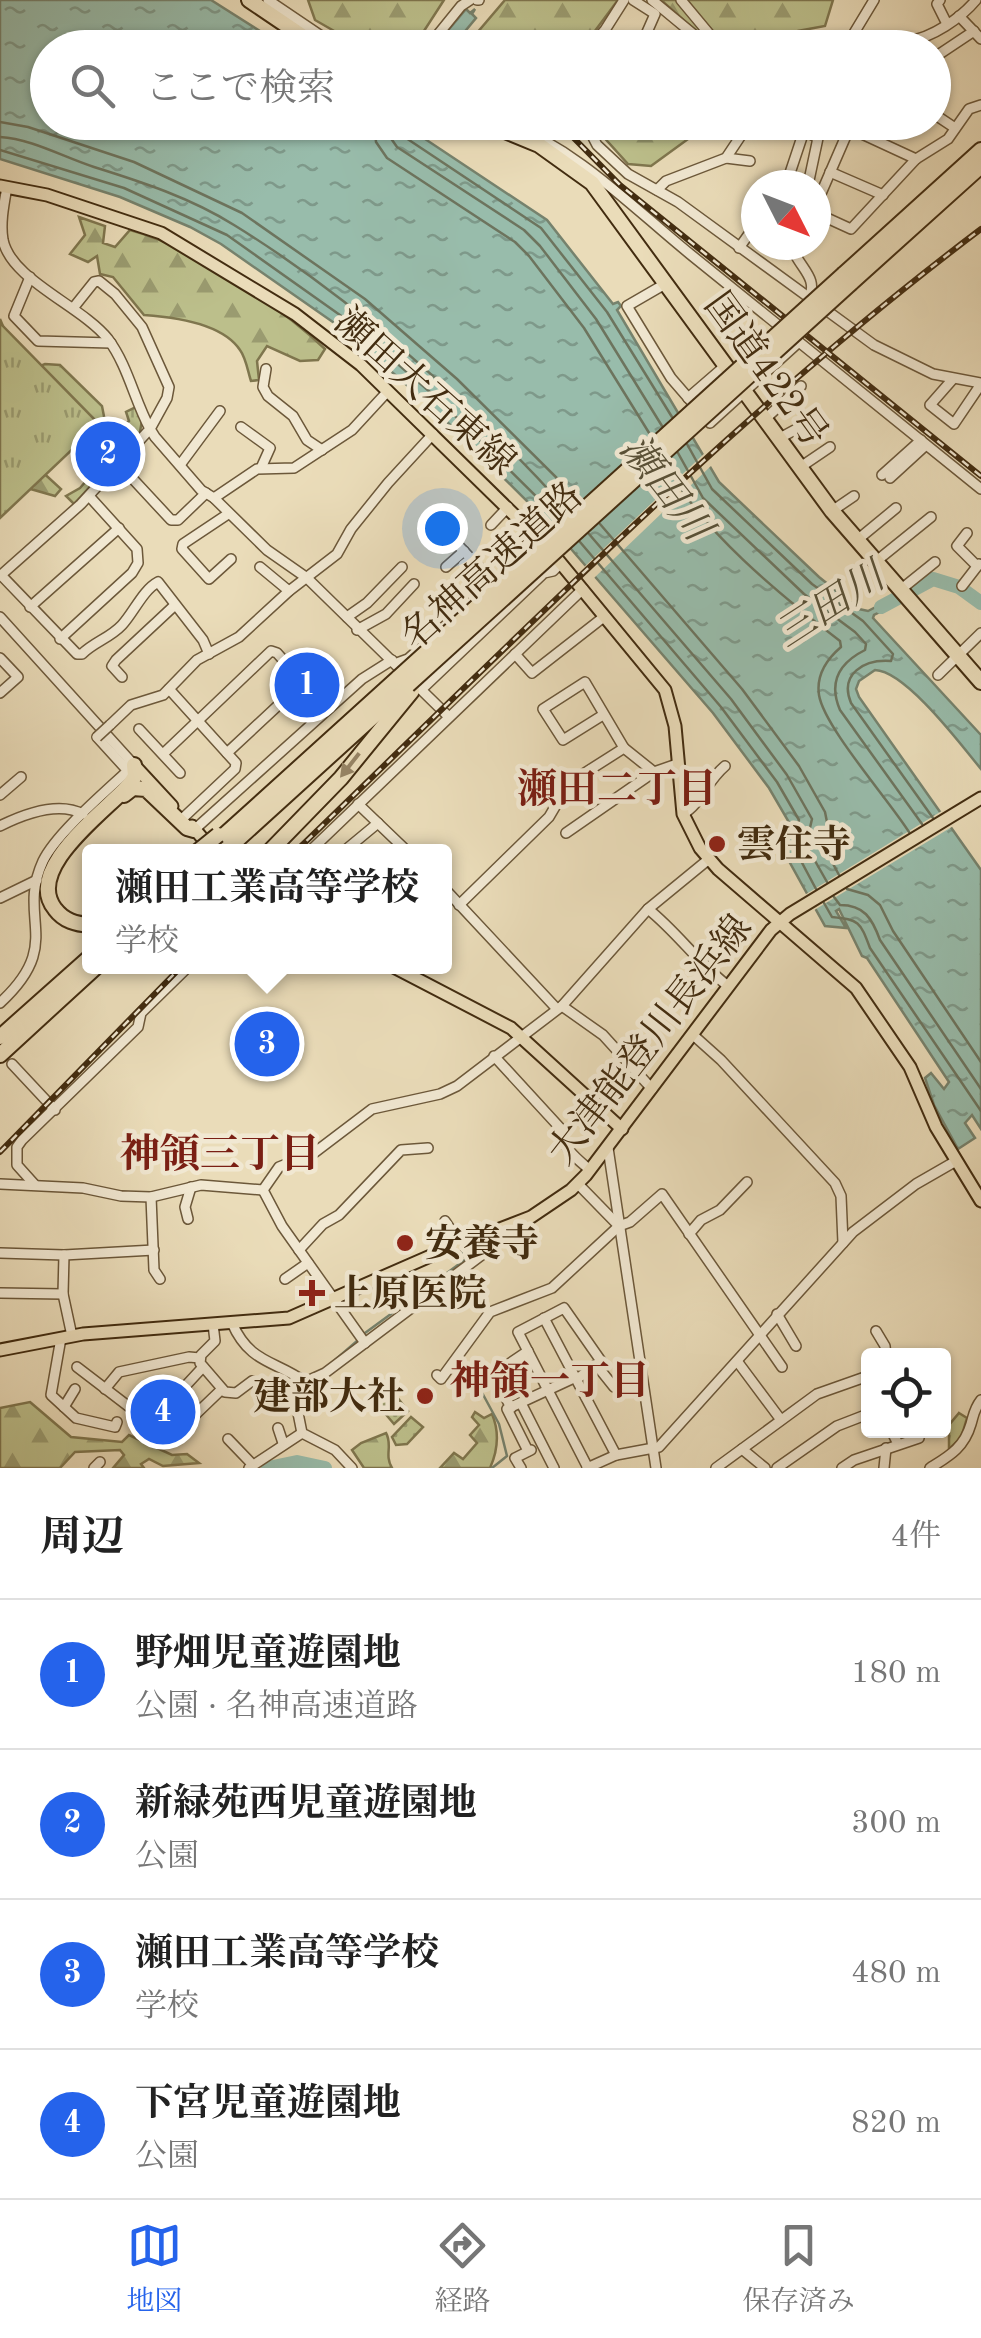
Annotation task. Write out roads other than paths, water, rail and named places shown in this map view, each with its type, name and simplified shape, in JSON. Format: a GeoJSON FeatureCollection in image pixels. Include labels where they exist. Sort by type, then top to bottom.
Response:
{"type":"FeatureCollection","features":[{"type":"Feature","properties":{"kind":"highway"},"geometry":{"type":"LineString","coordinates":[[249,0],[293,30]]}},
{"type":"Feature","properties":{"kind":"highway","name":"国道422号"},"geometry":{"type":"LineString","coordinates":[[531,140],[553,152],[592,184],[832,512],[981,682]]}},
{"type":"Feature","properties":{"kind":"highway","name":"名神高速道路"},"geometry":{"type":"LineString","coordinates":[[221,844],[260,802],[518,585],[981,150]]}},
{"type":"Feature","properties":{"kind":"highway","name":"名神高速道路"},"geometry":{"type":"LineString","coordinates":[[221,844],[848,279],[981,166]]}},
{"type":"Feature","properties":{"kind":"highway"},"geometry":{"type":"LineString","coordinates":[[277,844],[340,778],[405,678]]}},
{"type":"Feature","properties":{"kind":"highway"},"geometry":{"type":"LineString","coordinates":[[112,804],[134,776],[131,768]]}},
{"type":"Feature","properties":{"kind":"highway"},"geometry":{"type":"LineString","coordinates":[[82,924],[59,914],[50,902],[47,885],[58,857],[112,804],[133,788],[146,789],[187,828],[189,824]]}},
{"type":"Feature","properties":{"kind":"highway"},"geometry":{"type":"LineString","coordinates":[[0,1037],[82,963]]}},
{"type":"Feature","properties":{"kind":"highway"},"geometry":{"type":"LineString","coordinates":[[6,1060],[89,974]]}},
{"type":"Feature","properties":{"kind":"main road","name":"瀬田大石東線"},"geometry":{"type":"LineString","coordinates":[[3,186],[128,220],[176,241],[295,314],[350,355],[536,534],[665,690],[672,712],[683,814],[709,860],[786,917],[856,988],[910,1067],[936,1128],[981,1201]]}},
{"type":"Feature","properties":{"kind":"main road"},"geometry":{"type":"LineString","coordinates":[[131,768],[189,824],[221,844]]}},
{"type":"Feature","properties":{"kind":"main road","name":"大津能登川長浜線"},"geometry":{"type":"LineString","coordinates":[[0,1350],[66,1337],[289,1318],[540,1212],[578,1184],[590,1170],[728,986],[786,917],[981,798]]}},
{"type":"Feature","properties":{"kind":"main road"},"geometry":{"type":"LineString","coordinates":[[408,974],[486,1013],[520,1035],[622,1129]]}},
{"type":"Feature","properties":{"kind":"street"},"geometry":{"type":"LineString","coordinates":[[268,0],[312,30]]}},
{"type":"Feature","properties":{"kind":"street"},"geometry":{"type":"LineString","coordinates":[[442,30],[461,6],[475,0]]}},
{"type":"Feature","properties":{"kind":"street"},"geometry":{"type":"LineString","coordinates":[[605,30],[624,0]]}},
{"type":"Feature","properties":{"kind":"street"},"geometry":{"type":"LineString","coordinates":[[633,0],[655,14],[648,30]]}},
{"type":"Feature","properties":{"kind":"street"},"geometry":{"type":"LineString","coordinates":[[652,0],[688,30]]}},
{"type":"Feature","properties":{"kind":"street"},"geometry":{"type":"LineString","coordinates":[[681,0],[706,30]]}},
{"type":"Feature","properties":{"kind":"street"},"geometry":{"type":"LineString","coordinates":[[856,30],[874,0]]}},
{"type":"Feature","properties":{"kind":"street"},"geometry":{"type":"LineString","coordinates":[[940,0],[937,4],[946,24]]}},
{"type":"Feature","properties":{"kind":"street"},"geometry":{"type":"LineString","coordinates":[[934,30],[977,4]]}},
{"type":"Feature","properties":{"kind":"street"},"geometry":{"type":"LineString","coordinates":[[951,48],[977,35],[959,16]]}},
{"type":"Feature","properties":{"kind":"street"},"geometry":{"type":"LineString","coordinates":[[951,135],[969,109],[981,105]]}},
{"type":"Feature","properties":{"kind":"street"},"geometry":{"type":"LineString","coordinates":[[951,125],[956,128]]}},
{"type":"Feature","properties":{"kind":"street"},"geometry":{"type":"LineString","coordinates":[[539,140],[560,149],[628,201],[981,489]]}},
{"type":"Feature","properties":{"kind":"street"},"geometry":{"type":"LineString","coordinates":[[594,140],[612,161],[874,344],[933,374],[981,383],[954,424],[930,405],[952,380]]}},
{"type":"Feature","properties":{"kind":"street"},"geometry":{"type":"LineString","coordinates":[[726,158],[738,140]]}},
{"type":"Feature","properties":{"kind":"street"},"geometry":{"type":"LineString","coordinates":[[791,170],[800,140]]}},
{"type":"Feature","properties":{"kind":"street"},"geometry":{"type":"LineString","coordinates":[[811,170],[818,140]]}},
{"type":"Feature","properties":{"kind":"street"},"geometry":{"type":"LineString","coordinates":[[831,170],[845,140]]}},
{"type":"Feature","properties":{"kind":"street"},"geometry":{"type":"LineString","coordinates":[[879,140],[916,159]]}},
{"type":"Feature","properties":{"kind":"street"},"geometry":{"type":"LineString","coordinates":[[831,219],[851,229],[916,159],[946,140]]}},
{"type":"Feature","properties":{"kind":"street"},"geometry":{"type":"LineString","coordinates":[[657,190],[666,182],[726,158],[750,161]]}},
{"type":"Feature","properties":{"kind":"street"},"geometry":{"type":"LineString","coordinates":[[831,172],[882,195]]}},
{"type":"Feature","properties":{"kind":"street"},"geometry":{"type":"LineString","coordinates":[[592,184],[628,201]]}},
{"type":"Feature","properties":{"kind":"street"},"geometry":{"type":"LineString","coordinates":[[3,186],[3,239],[12,260],[74,308],[110,343],[150,429],[180,465],[267,550],[307,578],[448,717]]}},
{"type":"Feature","properties":{"kind":"street"},"geometry":{"type":"LineString","coordinates":[[799,260],[812,280],[809,300]]}},
{"type":"Feature","properties":{"kind":"street"},"geometry":{"type":"LineString","coordinates":[[30,277],[14,316],[38,341],[110,343]]}},
{"type":"Feature","properties":{"kind":"street"},"geometry":{"type":"LineString","coordinates":[[74,308],[94,282],[99,281],[115,294],[149,338],[170,392],[150,429],[119,464],[1,576],[76,654],[82,654],[120,627],[154,582],[204,640],[209,654]]}},
{"type":"Feature","properties":{"kind":"street"},"geometry":{"type":"LineString","coordinates":[[664,284],[627,306],[671,378],[710,423],[800,342]]}},
{"type":"Feature","properties":{"kind":"street"},"geometry":{"type":"LineString","coordinates":[[688,398],[725,366]]}},
{"type":"Feature","properties":{"kind":"street"},"geometry":{"type":"LineString","coordinates":[[266,368],[263,387],[268,396],[293,416],[307,440],[322,450]]}},
{"type":"Feature","properties":{"kind":"street"},"geometry":{"type":"LineString","coordinates":[[764,420],[800,386]]}},
{"type":"Feature","properties":{"kind":"street"},"geometry":{"type":"LineString","coordinates":[[119,464],[171,520],[178,520],[210,496],[261,468],[290,469],[322,450],[359,424],[388,391]]}},
{"type":"Feature","properties":{"kind":"street"},"geometry":{"type":"LineString","coordinates":[[180,465],[220,411]]}},
{"type":"Feature","properties":{"kind":"street"},"geometry":{"type":"LineString","coordinates":[[778,439],[815,418]]}},
{"type":"Feature","properties":{"kind":"street"},"geometry":{"type":"LineString","coordinates":[[241,428],[270,448],[261,468]]}},
{"type":"Feature","properties":{"kind":"street"},"geometry":{"type":"LineString","coordinates":[[131,768],[98,736],[131,705],[169,690],[197,660],[239,637],[342,548],[363,514],[433,434]]}},
{"type":"Feature","properties":{"kind":"street"},"geometry":{"type":"LineString","coordinates":[[891,475],[924,442]]}},
{"type":"Feature","properties":{"kind":"street"},"geometry":{"type":"LineString","coordinates":[[799,468],[830,448]]}},
{"type":"Feature","properties":{"kind":"street"},"geometry":{"type":"LineString","coordinates":[[60,639],[138,562],[137,548],[89,496]]}},
{"type":"Feature","properties":{"kind":"street"},"geometry":{"type":"LineString","coordinates":[[832,512],[854,496]]}},
{"type":"Feature","properties":{"kind":"street"},"geometry":{"type":"LineString","coordinates":[[491,525],[508,507]]}},
{"type":"Feature","properties":{"kind":"street"},"geometry":{"type":"LineString","coordinates":[[856,541],[896,508]]}},
{"type":"Feature","properties":{"kind":"street"},"geometry":{"type":"LineString","coordinates":[[228,514],[183,544],[182,549],[209,578],[231,559]]}},
{"type":"Feature","properties":{"kind":"street"},"geometry":{"type":"LineString","coordinates":[[874,563],[931,517]]}},
{"type":"Feature","properties":{"kind":"street"},"geometry":{"type":"LineString","coordinates":[[30,607],[119,528]]}},
{"type":"Feature","properties":{"kind":"street"},"geometry":{"type":"LineString","coordinates":[[405,678],[408,659],[525,554],[527,544],[536,534]]}},
{"type":"Feature","properties":{"kind":"street"},"geometry":{"type":"LineString","coordinates":[[962,586],[979,564],[957,546],[967,534]]}},
{"type":"Feature","properties":{"kind":"street"},"geometry":{"type":"LineString","coordinates":[[446,567],[461,548],[493,582]]}},
{"type":"Feature","properties":{"kind":"street"},"geometry":{"type":"LineString","coordinates":[[902,595],[936,562]]}},
{"type":"Feature","properties":{"kind":"street"},"geometry":{"type":"LineString","coordinates":[[189,824],[211,814],[362,679],[405,678],[561,563]]}},
{"type":"Feature","properties":{"kind":"street"},"geometry":{"type":"LineString","coordinates":[[260,567],[289,591]]}},
{"type":"Feature","properties":{"kind":"street"},"geometry":{"type":"LineString","coordinates":[[347,616],[367,603],[402,567]]}},
{"type":"Feature","properties":{"kind":"street"},"geometry":{"type":"LineString","coordinates":[[357,630],[398,606],[413,587]]}},
{"type":"Feature","properties":{"kind":"street"},"geometry":{"type":"LineString","coordinates":[[317,844],[583,589]]}},
{"type":"Feature","properties":{"kind":"street"},"geometry":{"type":"LineString","coordinates":[[122,676],[112,666],[116,660],[176,605]]}},
{"type":"Feature","properties":{"kind":"street"},"geometry":{"type":"LineString","coordinates":[[514,654],[532,673],[605,616]]}},
{"type":"Feature","properties":{"kind":"street"},"geometry":{"type":"LineString","coordinates":[[0,617],[131,768]]}},
{"type":"Feature","properties":{"kind":"street"},"geometry":{"type":"LineString","coordinates":[[938,675],[981,633]]}},
{"type":"Feature","properties":{"kind":"street"},"geometry":{"type":"LineString","coordinates":[[163,754],[271,651],[276,652],[301,680],[300,685],[227,753]]}},
{"type":"Feature","properties":{"kind":"street"},"geometry":{"type":"LineString","coordinates":[[0,658],[18,677],[0,692]]}},
{"type":"Feature","properties":{"kind":"street"},"geometry":{"type":"LineString","coordinates":[[603,714],[563,740],[543,709],[585,682],[624,748],[654,772]]}},
{"type":"Feature","properties":{"kind":"street"},"geometry":{"type":"LineString","coordinates":[[169,690],[236,763],[235,769],[200,802],[189,824]]}},
{"type":"Feature","properties":{"kind":"street"},"geometry":{"type":"LineString","coordinates":[[140,729],[180,772]]}},
{"type":"Feature","properties":{"kind":"street"},"geometry":{"type":"LineString","coordinates":[[458,905],[548,818],[569,782],[624,748]]}},
{"type":"Feature","properties":{"kind":"street"},"geometry":{"type":"LineString","coordinates":[[566,833],[654,772],[677,764]]}},
{"type":"Feature","properties":{"kind":"street"},"geometry":{"type":"LineString","coordinates":[[683,814],[692,809],[710,779],[725,766]]}},
{"type":"Feature","properties":{"kind":"street"},"geometry":{"type":"LineString","coordinates":[[0,1004],[27,974],[34,959],[38,944],[37,880],[51,848],[131,768]]}},
{"type":"Feature","properties":{"kind":"street"},"geometry":{"type":"LineString","coordinates":[[0,794],[22,776]]}},
{"type":"Feature","properties":{"kind":"street"},"geometry":{"type":"LineString","coordinates":[[200,802],[211,814]]}},
{"type":"Feature","properties":{"kind":"street"},"geometry":{"type":"LineString","coordinates":[[358,804],[398,844]]}},
{"type":"Feature","properties":{"kind":"street"},"geometry":{"type":"LineString","coordinates":[[1,824],[44,810],[83,814]]}},
{"type":"Feature","properties":{"kind":"street"},"geometry":{"type":"LineString","coordinates":[[353,844],[378,824]]}},
{"type":"Feature","properties":{"kind":"street"},"geometry":{"type":"LineString","coordinates":[[263,1190],[279,1167],[314,1153],[372,1108],[446,1092],[559,1007],[648,908],[709,860]]}},
{"type":"Feature","properties":{"kind":"street"},"geometry":{"type":"LineString","coordinates":[[0,898],[37,880]]}},
{"type":"Feature","properties":{"kind":"street"},"geometry":{"type":"LineString","coordinates":[[452,898],[559,1007],[604,1035],[652,1089]]}},
{"type":"Feature","properties":{"kind":"street"},"geometry":{"type":"LineString","coordinates":[[648,908],[681,937],[704,968],[728,986]]}},
{"type":"Feature","properties":{"kind":"street"},"geometry":{"type":"LineString","coordinates":[[35,1185],[17,1165],[17,1148],[40,1120],[55,1110],[138,1027],[141,1013],[181,974]]}},
{"type":"Feature","properties":{"kind":"street"},"geometry":{"type":"LineString","coordinates":[[692,1034],[836,1183],[841,1196],[843,1243]]}},
{"type":"Feature","properties":{"kind":"street"},"geometry":{"type":"LineString","coordinates":[[494,1056],[562,1130],[562,1142],[569,1152],[590,1170]]}},
{"type":"Feature","properties":{"kind":"street"},"geometry":{"type":"LineString","coordinates":[[6,1060],[55,1110]]}},
{"type":"Feature","properties":{"kind":"street"},"geometry":{"type":"LineString","coordinates":[[299,1250],[401,1150],[428,1148]]}},
{"type":"Feature","properties":{"kind":"street"},"geometry":{"type":"LineString","coordinates":[[608,1148],[656,1468]]}},
{"type":"Feature","properties":{"kind":"street"},"geometry":{"type":"LineString","coordinates":[[528,1451],[507,1409],[548,1390],[576,1378],[601,1361],[564,1308],[518,1332],[528,1351],[548,1390],[588,1468],[616,1455],[659,1447],[843,1243],[906,1191],[956,1161]]}},
{"type":"Feature","properties":{"kind":"street"},"geometry":{"type":"LineString","coordinates":[[688,1234],[701,1220],[720,1210],[747,1182]]}},
{"type":"Feature","properties":{"kind":"street"},"geometry":{"type":"LineString","coordinates":[[0,1184],[151,1198],[191,1186],[263,1190]]}},
{"type":"Feature","properties":{"kind":"street"},"geometry":{"type":"LineString","coordinates":[[578,1184],[619,1226]]}},
{"type":"Feature","properties":{"kind":"street"},"geometry":{"type":"LineString","coordinates":[[188,1219],[185,1207],[191,1186]]}},
{"type":"Feature","properties":{"kind":"street"},"geometry":{"type":"LineString","coordinates":[[263,1190],[299,1250],[365,1343]]}},
{"type":"Feature","properties":{"kind":"street"},"geometry":{"type":"LineString","coordinates":[[437,1374],[442,1379],[455,1364],[490,1312],[552,1288],[619,1226],[630,1222],[662,1194],[782,1367]]}},
{"type":"Feature","properties":{"kind":"street"},"geometry":{"type":"LineString","coordinates":[[151,1198],[154,1270],[160,1279]]}},
{"type":"Feature","properties":{"kind":"street"},"geometry":{"type":"LineString","coordinates":[[446,1220],[461,1244]]}},
{"type":"Feature","properties":{"kind":"street"},"geometry":{"type":"LineString","coordinates":[[302,1433],[295,1398],[305,1382],[365,1343],[503,1239],[519,1222]]}},
{"type":"Feature","properties":{"kind":"street"},"geometry":{"type":"LineString","coordinates":[[0,1254],[154,1250]]}},
{"type":"Feature","properties":{"kind":"street"},"geometry":{"type":"LineString","coordinates":[[64,1255],[66,1337],[51,1395],[76,1418],[115,1427],[117,1422]]}},
{"type":"Feature","properties":{"kind":"street"},"geometry":{"type":"LineString","coordinates":[[286,1279],[308,1263]]}},
{"type":"Feature","properties":{"kind":"street"},"geometry":{"type":"LineString","coordinates":[[0,1293],[63,1294]]}},
{"type":"Feature","properties":{"kind":"street"},"geometry":{"type":"LineString","coordinates":[[778,1314],[796,1346]]}},
{"type":"Feature","properties":{"kind":"street"},"geometry":{"type":"LineString","coordinates":[[544,1318],[616,1455]]}},
{"type":"Feature","properties":{"kind":"street"},"geometry":{"type":"LineString","coordinates":[[214,1324],[215,1341],[178,1394],[196,1414],[222,1389]]}},
{"type":"Feature","properties":{"kind":"street"},"geometry":{"type":"LineString","coordinates":[[232,1324],[242,1342],[266,1364],[305,1382]]}},
{"type":"Feature","properties":{"kind":"street"},"geometry":{"type":"LineString","coordinates":[[876,1330],[884,1348]]}},
{"type":"Feature","properties":{"kind":"street"},"geometry":{"type":"LineString","coordinates":[[889,1348],[895,1341]]}},
{"type":"Feature","properties":{"kind":"street"},"geometry":{"type":"LineString","coordinates":[[528,1351],[494,1374],[554,1468]]}},
{"type":"Feature","properties":{"kind":"street"},"geometry":{"type":"LineString","coordinates":[[105,1389],[119,1372],[189,1357],[201,1363],[225,1392],[236,1392],[252,1380],[295,1398]]}},
{"type":"Feature","properties":{"kind":"street"},"geometry":{"type":"LineString","coordinates":[[736,1361],[782,1420]]}},
{"type":"Feature","properties":{"kind":"street"},"geometry":{"type":"LineString","coordinates":[[598,1366],[614,1387]]}},
{"type":"Feature","properties":{"kind":"street"},"geometry":{"type":"LineString","coordinates":[[78,1367],[141,1416],[162,1441]]}},
{"type":"Feature","properties":{"kind":"street"},"geometry":{"type":"LineString","coordinates":[[719,1467],[816,1394],[861,1383]]}},
{"type":"Feature","properties":{"kind":"street"},"geometry":{"type":"LineString","coordinates":[[64,1407],[75,1389]]}},
{"type":"Feature","properties":{"kind":"street"},"geometry":{"type":"LineString","coordinates":[[930,1468],[950,1457],[961,1445],[981,1400]]}},
{"type":"Feature","properties":{"kind":"street"},"geometry":{"type":"LineString","coordinates":[[778,1468],[837,1426],[861,1417]]}},
{"type":"Feature","properties":{"kind":"street"},"geometry":{"type":"LineString","coordinates":[[278,1428],[283,1443]]}},
{"type":"Feature","properties":{"kind":"street"},"geometry":{"type":"LineString","coordinates":[[228,1439],[251,1466],[302,1433]]}},
{"type":"Feature","properties":{"kind":"street"},"geometry":{"type":"LineString","coordinates":[[302,1433],[334,1450],[352,1468]]}},
{"type":"Feature","properties":{"kind":"street"},"geometry":{"type":"LineString","coordinates":[[895,1438],[898,1444]]}},
{"type":"Feature","properties":{"kind":"street"},"geometry":{"type":"LineString","coordinates":[[842,1468],[854,1460],[919,1438]]}},
{"type":"Feature","properties":{"kind":"street"},"geometry":{"type":"LineString","coordinates":[[521,1468],[516,1458],[542,1444]]}},
{"type":"Feature","properties":{"kind":"street"},"geometry":{"type":"LineString","coordinates":[[884,1468],[886,1448]]}},
{"type":"Feature","properties":{"kind":"street"},"geometry":{"type":"LineString","coordinates":[[742,1449],[765,1468]]}},
{"type":"Feature","properties":{"kind":"water","name":"瀬田川"},"geometry":{"type":"Polygon","coordinates":[[[0,0],[211,0],[258,30],[30,30],[30,140],[427,140],[547,220],[613,304],[618,302],[621,306],[617,310],[719,482],[819,577],[859,609],[868,611],[893,598],[898,603],[873,618],[981,735],[981,769],[932,711],[902,683],[875,670],[859,681],[859,697],[981,870],[981,1129],[972,1115],[965,1123],[975,1138],[958,1149],[934,1105],[925,1078],[931,1073],[944,1089],[949,1082],[862,956],[839,909],[836,911],[846,928],[825,926],[779,843],[790,824],[769,788],[713,713],[546,520],[431,406],[340,327],[221,244],[120,197],[0,159],[0,0]]]}},
{"type":"Feature","properties":{"kind":"water"},"geometry":{"type":"Polygon","coordinates":[[[466,9],[470,13],[475,9],[472,14],[476,18],[466,30],[448,30],[466,9]]]}},
{"type":"Feature","properties":{"kind":"waterway","name":"三田川"},"geometry":{"type":"LineString","coordinates":[[881,607],[933,579],[959,587],[981,603]]}},
{"type":"Feature","properties":{"kind":"waterway"},"geometry":{"type":"LineString","coordinates":[[365,1333],[466,1259],[461,1252]]}},
{"type":"Feature","properties":{"kind":"waterway"},"geometry":{"type":"LineString","coordinates":[[335,1360],[357,1341]]}},
{"type":"Feature","properties":{"kind":"waterway"},"geometry":{"type":"LineString","coordinates":[[485,1364],[473,1376],[499,1424],[507,1456],[492,1468]]}},
{"type":"Feature","properties":{"kind":"waterway"},"geometry":{"type":"LineString","coordinates":[[268,1468],[297,1462],[325,1468]]}},
{"type":"Feature","properties":{"kind":"railway"},"geometry":{"type":"LineString","coordinates":[[576,140],[620,185],[981,476]]}},
{"type":"Feature","properties":{"kind":"railway"},"geometry":{"type":"LineString","coordinates":[[303,844],[714,451],[890,300],[981,229]]}},
{"type":"Feature","properties":{"kind":"railway"},"geometry":{"type":"LineString","coordinates":[[0,1152],[174,974]]}},
{"type":"Feature","properties":{"kind":"place","name":"新緑苑西児童遊園地"},"geometry":{"type":"Point","coordinates":[108,454]}},
{"type":"Feature","properties":{"kind":"place","name":"野畑児童遊園地"},"geometry":{"type":"Point","coordinates":[307,685]}},
{"type":"Feature","properties":{"kind":"place","name":"雲住寺"},"geometry":{"type":"Point","coordinates":[717,844]}},
{"type":"Feature","properties":{"kind":"place","name":"瀬田工業高等学校"},"geometry":{"type":"Point","coordinates":[267,1044]}},
{"type":"Feature","properties":{"kind":"place","name":"安養寺"},"geometry":{"type":"Point","coordinates":[405,1243]}},
{"type":"Feature","properties":{"kind":"place","name":"上原医院"},"geometry":{"type":"Point","coordinates":[312,1293]}},
{"type":"Feature","properties":{"kind":"place","name":"建部大社"},"geometry":{"type":"Point","coordinates":[425,1396]}},
{"type":"Feature","properties":{"kind":"place","name":"下宮児童遊園地"},"geometry":{"type":"Point","coordinates":[163,1412]}},
{"type":"Feature","properties":{"kind":"district","name":"瀬田二丁目"},"geometry":{"type":"Point","coordinates":[617,788]}},
{"type":"Feature","properties":{"kind":"district","name":"神領三丁目"},"geometry":{"type":"Point","coordinates":[220,1153]}},
{"type":"Feature","properties":{"kind":"district","name":"神領一丁目"},"geometry":{"type":"Point","coordinates":[550,1380]}}]}
